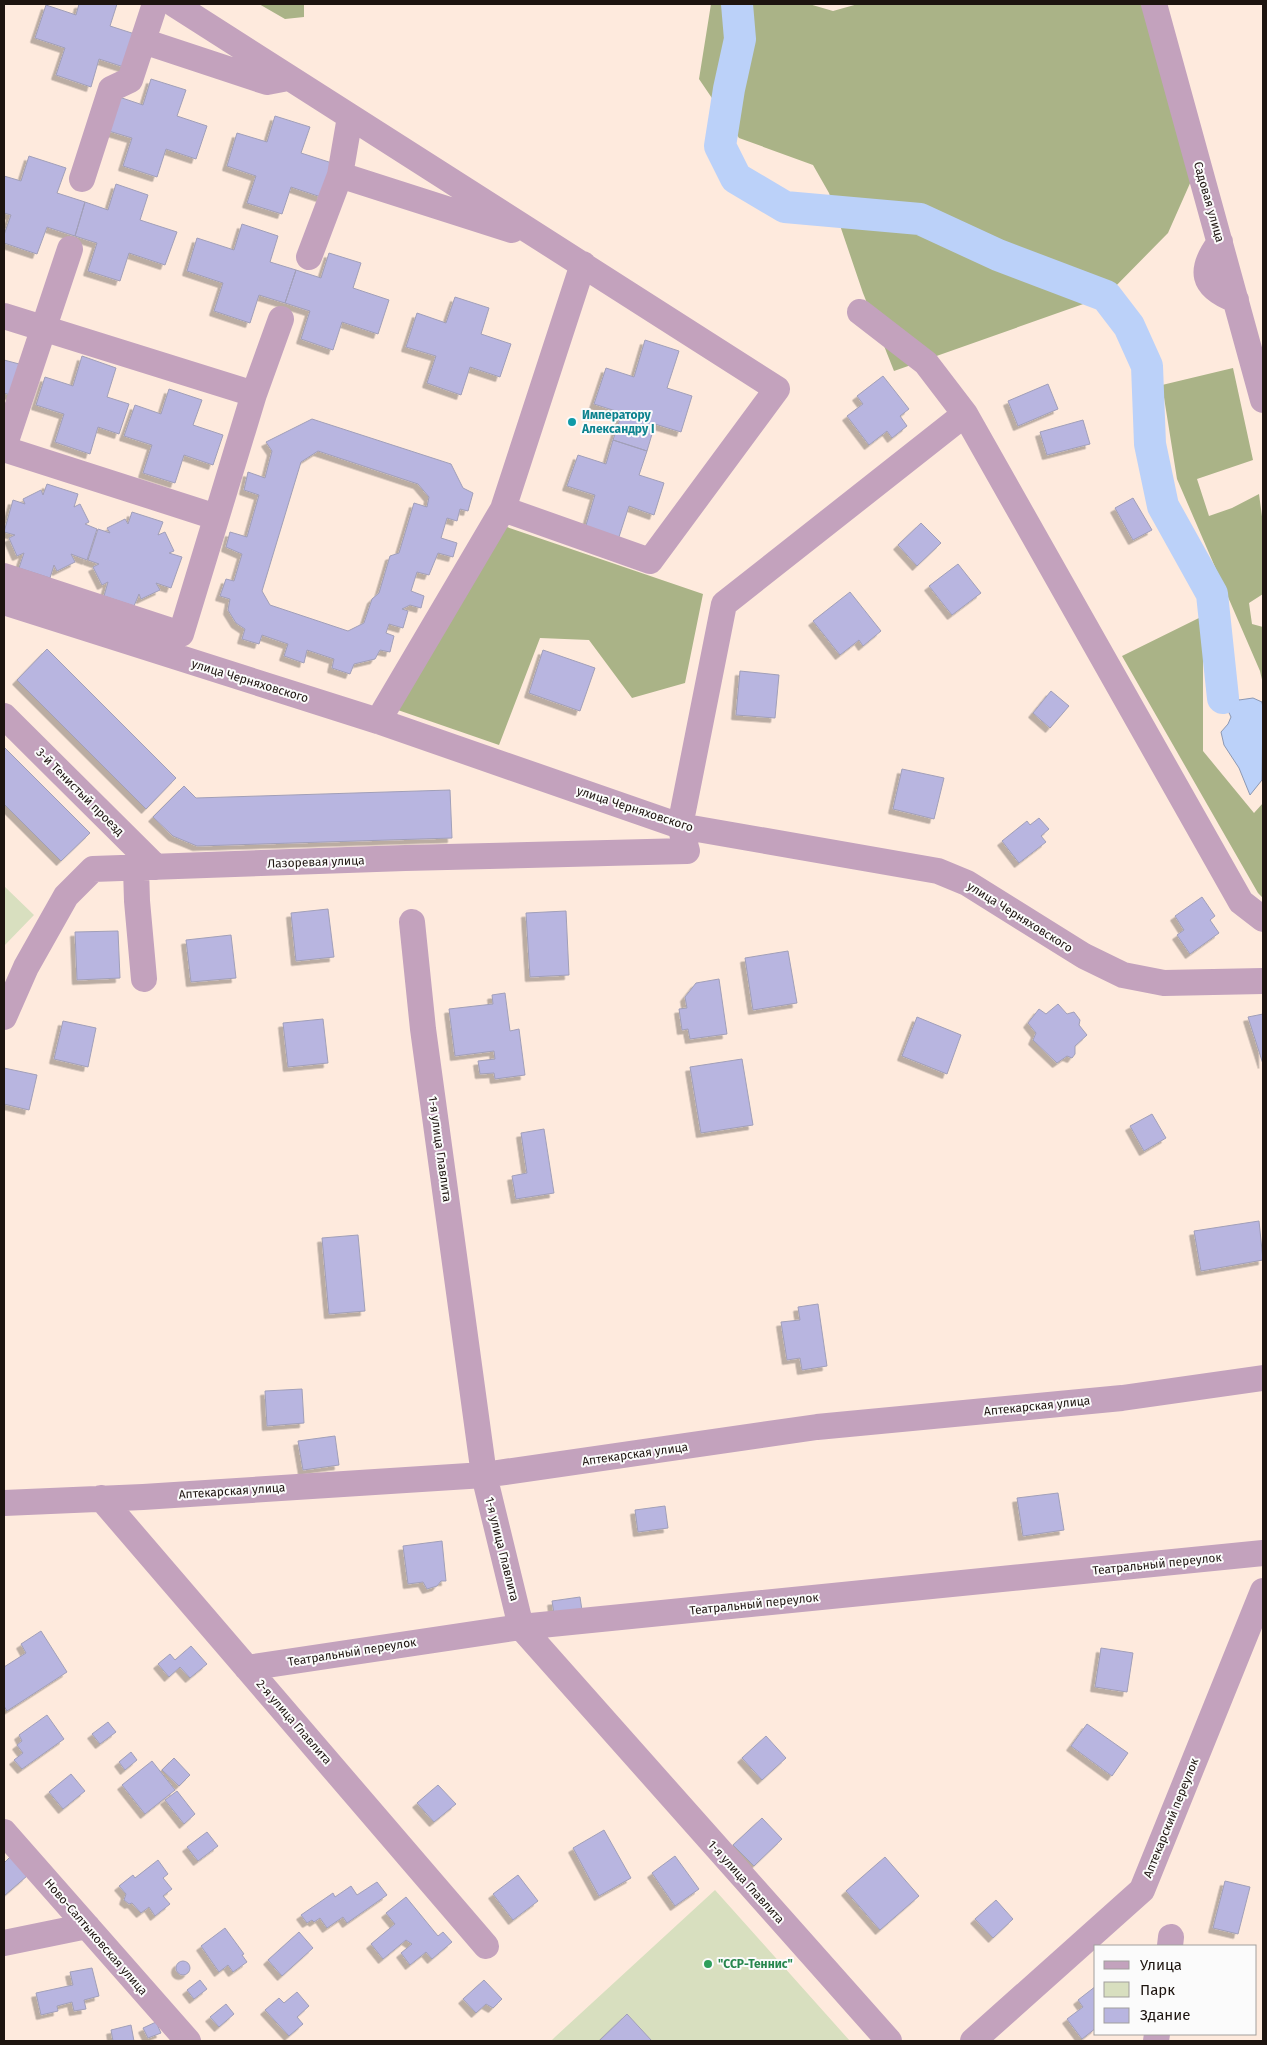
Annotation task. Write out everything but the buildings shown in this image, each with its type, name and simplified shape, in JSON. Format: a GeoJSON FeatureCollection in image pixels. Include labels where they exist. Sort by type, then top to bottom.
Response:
{"type":"FeatureCollection","features":[{"type":"Feature","properties":{"kind":"street"},"geometry":{"type":"LineString","coordinates":[[82,179],[110,88],[130,80],[155,4]]}},
{"type":"Feature","properties":{"kind":"street"},"geometry":{"type":"LineString","coordinates":[[174,4],[777,389],[650,560],[503,509]]}},
{"type":"Feature","properties":{"kind":"street","name":"Садовая улица"},"geometry":{"type":"LineString","coordinates":[[1154,4],[1263,400]]}},
{"type":"Feature","properties":{"kind":"street"},"geometry":{"type":"LineString","coordinates":[[143,41],[267,82],[288,78]]}},
{"type":"Feature","properties":{"kind":"street"},"geometry":{"type":"LineString","coordinates":[[309,257],[340,175],[350,117]]}},
{"type":"Feature","properties":{"kind":"street"},"geometry":{"type":"LineString","coordinates":[[340,175],[548,242]]}},
{"type":"Feature","properties":{"kind":"street"},"geometry":{"type":"LineString","coordinates":[[70,250],[4,448],[216,517]]}},
{"type":"Feature","properties":{"kind":"street"},"geometry":{"type":"LineString","coordinates":[[378,721],[503,509],[583,264]]}},
{"type":"Feature","properties":{"kind":"street"},"geometry":{"type":"LineString","coordinates":[[860,312],[926,364],[965,414],[1241,902],[1263,919]]}},
{"type":"Feature","properties":{"kind":"street"},"geometry":{"type":"LineString","coordinates":[[4,316],[254,394]]}},
{"type":"Feature","properties":{"kind":"street"},"geometry":{"type":"LineString","coordinates":[[4,576],[181,634],[254,394],[281,319]]}},
{"type":"Feature","properties":{"kind":"street"},"geometry":{"type":"LineString","coordinates":[[680,826],[724,604],[965,414]]}},
{"type":"Feature","properties":{"kind":"street","name":"улица Черняховского"},"geometry":{"type":"LineString","coordinates":[[4,602],[378,721],[680,826],[938,871],[968,883],[1084,956],[1123,975],[1164,983],[1263,981]]}},
{"type":"Feature","properties":{"kind":"street","name":"3-й Тенистый проезд"},"geometry":{"type":"LineString","coordinates":[[4,716],[146,868]]}},
{"type":"Feature","properties":{"kind":"street","name":"Лазоревая улица"},"geometry":{"type":"LineString","coordinates":[[4,1015],[26,967],[66,896],[93,869],[405,858],[687,851],[680,826]]}},
{"type":"Feature","properties":{"kind":"street"},"geometry":{"type":"LineString","coordinates":[[144,978],[137,901],[146,868]]}},
{"type":"Feature","properties":{"kind":"street","name":"1-я улица Главлита"},"geometry":{"type":"LineString","coordinates":[[412,922],[424,1039],[484,1475],[521,1627],[888,2041]]}},
{"type":"Feature","properties":{"kind":"street","name":"Аптекарская улица"},"geometry":{"type":"LineString","coordinates":[[4,1503],[143,1497],[484,1475],[817,1427],[1122,1398],[1263,1378]]}},
{"type":"Feature","properties":{"kind":"street","name":"2-я улица Главлита"},"geometry":{"type":"LineString","coordinates":[[101,1498],[486,1946]]}},
{"type":"Feature","properties":{"kind":"street","name":"Театральный переулок"},"geometry":{"type":"LineString","coordinates":[[247,1668],[521,1627],[1263,1553]]}},
{"type":"Feature","properties":{"kind":"street","name":"Аптекарский переулок"},"geometry":{"type":"LineString","coordinates":[[973,2041],[1142,1890],[1263,1591]]}},
{"type":"Feature","properties":{"kind":"street","name":"Ново-Салтыковская улица"},"geometry":{"type":"LineString","coordinates":[[4,1832],[188,2041]]}},
{"type":"Feature","properties":{"kind":"street"},"geometry":{"type":"LineString","coordinates":[[4,1943],[87,1926]]}},
{"type":"Feature","properties":{"kind":"green space"},"geometry":{"type":"Polygon","coordinates":[[[259,4],[304,4],[304,17],[285,19],[259,4]]]}},
{"type":"Feature","properties":{"kind":"green space"},"geometry":{"type":"Polygon","coordinates":[[[711,4],[809,4],[833,11],[858,4],[1144,4],[1191,181],[1168,233],[1106,296],[894,371],[863,293],[829,193],[813,165],[739,138],[699,79],[711,4]]]}},
{"type":"Feature","properties":{"kind":"green space"},"geometry":{"type":"Polygon","coordinates":[[[1233,368],[1253,460],[1197,479],[1209,516],[1232,508],[1259,494],[1263,524],[1263,594],[1249,603],[1252,624],[1263,627],[1263,684],[1260,671],[1177,479],[1162,385],[1233,368]]]}},
{"type":"Feature","properties":{"kind":"green space"},"geometry":{"type":"Polygon","coordinates":[[[498,524],[703,594],[685,683],[632,698],[589,640],[540,638],[499,745],[392,708],[498,524]]]}},
{"type":"Feature","properties":{"kind":"green space"},"geometry":{"type":"Polygon","coordinates":[[[1203,616],[1203,751],[1254,813],[1263,803],[1263,898],[1258,893],[1122,656],[1203,616]]]}},
{"type":"Feature","properties":{"kind":"green space"},"geometry":{"type":"Polygon","coordinates":[[[4,886],[34,915],[4,946],[4,886]]]}},
{"type":"Feature","properties":{"kind":"green space","name":"\"ССР-Теннис\""},"geometry":{"type":"Polygon","coordinates":[[[715,1890],[850,2041],[551,2041],[555,2037],[715,1890]]]}},
{"type":"Feature","properties":{"kind":"water"},"geometry":{"type":"Polygon","coordinates":[[[1233,687],[1239,700],[1253,698],[1262,702],[1263,708],[1262,780],[1250,795],[1239,768],[1224,745],[1221,732],[1231,717],[1224,697],[1228,690],[1233,687]]]}},
{"type":"Feature","properties":{"kind":"waterway"},"geometry":{"type":"LineString","coordinates":[[737,4],[740,39],[729,89],[720,146],[736,178],[785,207],[920,219],[998,255],[1106,296],[1129,326],[1147,366],[1150,444],[1163,506],[1212,594],[1223,698]]}},
{"type":"Feature","properties":{"kind":"place","name":"Императору Александру I"},"geometry":{"type":"Point","coordinates":[572,422]}},
{"type":"Feature","properties":{"kind":"place","name":"\"ССР-Теннис\""},"geometry":{"type":"Point","coordinates":[708,1964]}}]}
